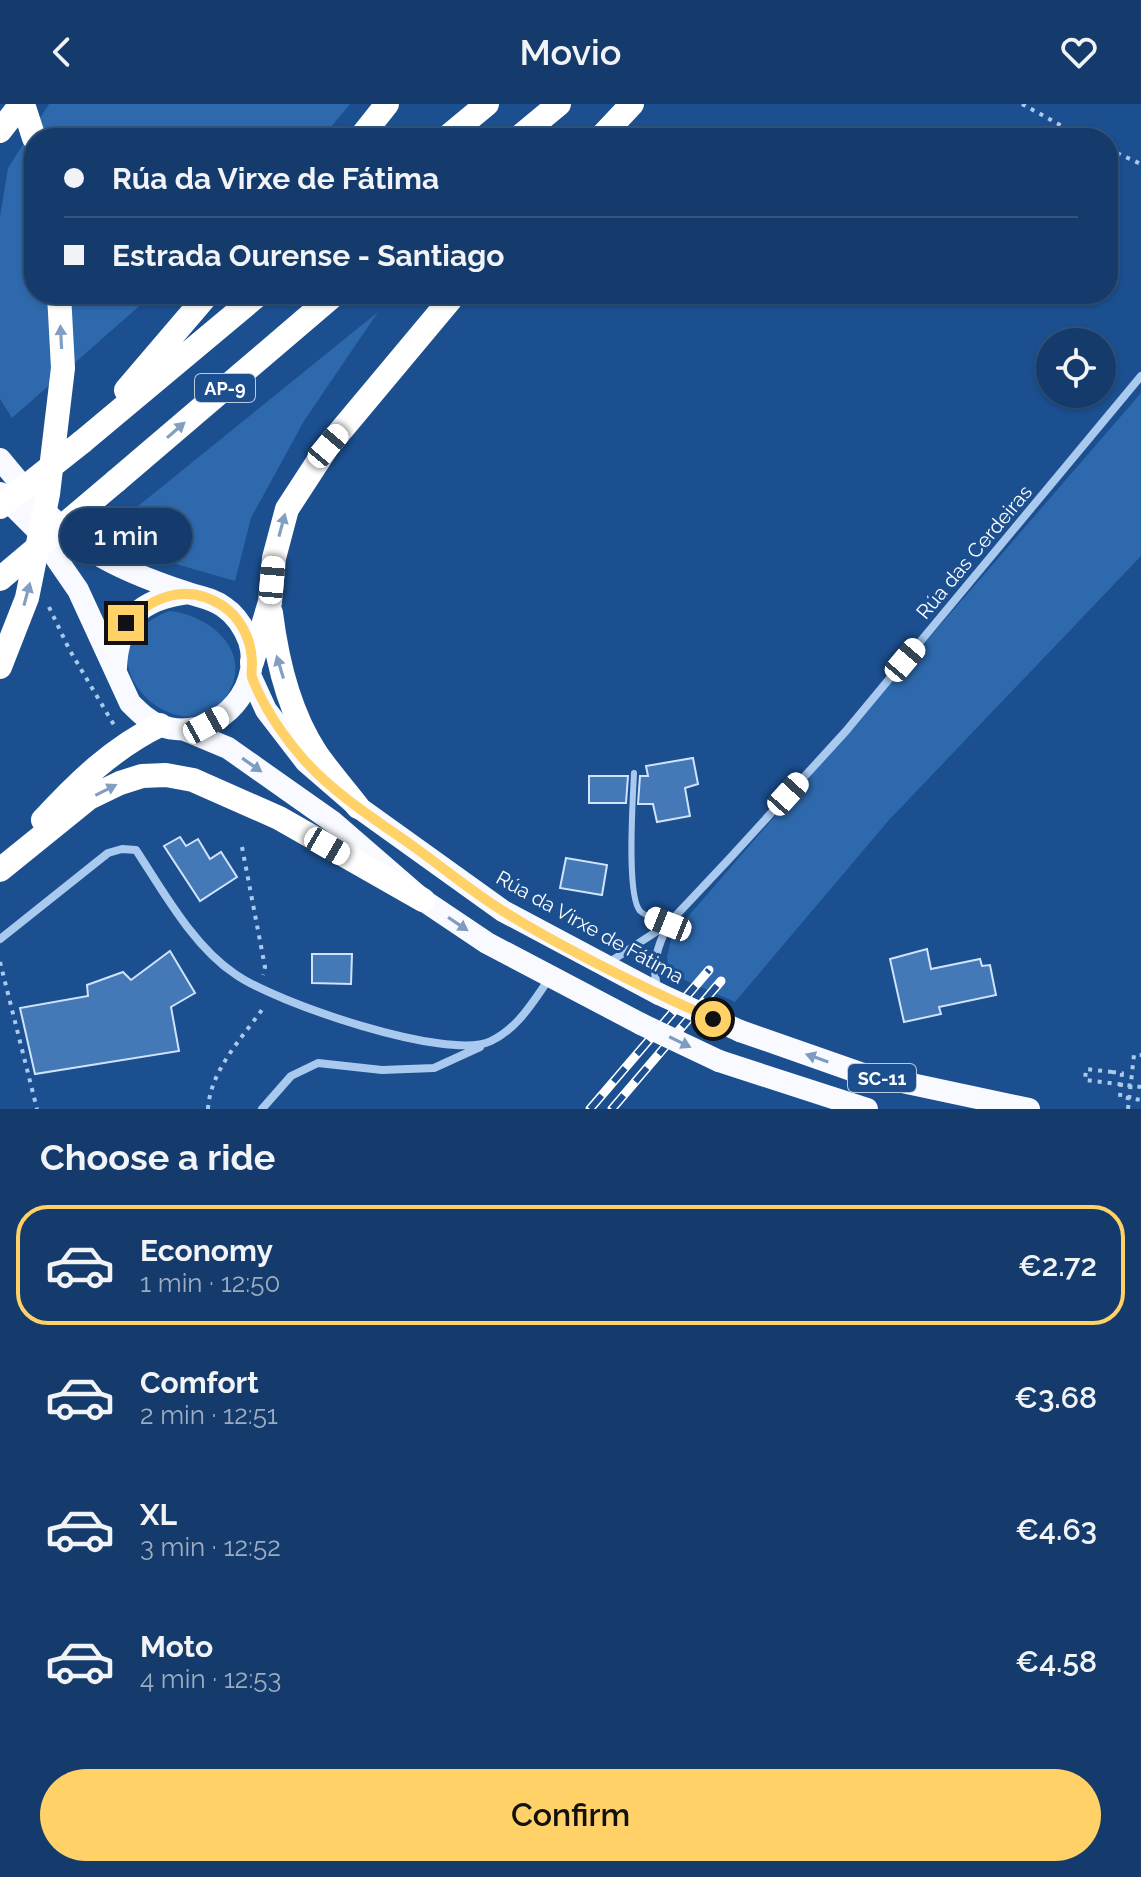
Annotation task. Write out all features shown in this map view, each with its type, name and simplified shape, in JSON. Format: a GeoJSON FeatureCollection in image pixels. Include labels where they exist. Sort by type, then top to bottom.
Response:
{"type":"FeatureCollection","features":[{"type":"Feature","properties":{"kind":"highway"},"geometry":{"type":"LineString","coordinates":[[0,131],[22,104]]}},
{"type":"Feature","properties":{"kind":"highway"},"geometry":{"type":"LineString","coordinates":[[22,104],[30,128]]}},
{"type":"Feature","properties":{"kind":"highway"},"geometry":{"type":"LineString","coordinates":[[368,128],[387,104]]}},
{"type":"Feature","properties":{"kind":"highway"},"geometry":{"type":"LineString","coordinates":[[458,128],[487,104]]}},
{"type":"Feature","properties":{"kind":"highway"},"geometry":{"type":"LineString","coordinates":[[530,128],[559,104]]}},
{"type":"Feature","properties":{"kind":"highway"},"geometry":{"type":"LineString","coordinates":[[609,128],[632,104]]}},
{"type":"Feature","properties":{"kind":"highway"},"geometry":{"type":"LineString","coordinates":[[0,667],[27,598],[48,494],[63,368],[60,304]]}},
{"type":"Feature","properties":{"kind":"highway"},"geometry":{"type":"LineString","coordinates":[[82,442],[199,304]]}},
{"type":"Feature","properties":{"kind":"highway","name":"AP-9"},"geometry":{"type":"LineString","coordinates":[[0,507],[247,304]]}},
{"type":"Feature","properties":{"kind":"highway","name":"AP-9"},"geometry":{"type":"LineString","coordinates":[[0,579],[323,304]]}},
{"type":"Feature","properties":{"kind":"highway"},"geometry":{"type":"LineString","coordinates":[[0,868],[82,778],[126,744],[172,727],[206,725],[227,714],[242,697],[270,602],[274,558],[287,509],[328,446],[447,304]]}},
{"type":"Feature","properties":{"kind":"highway","name":"SC-11"},"geometry":{"type":"LineString","coordinates":[[0,459],[54,518],[94,553],[217,603],[240,623],[249,642],[251,669]]}},
{"type":"Feature","properties":{"kind":"highway","name":"SC-11"},"geometry":{"type":"LineString","coordinates":[[0,493],[36,529],[78,590],[116,669],[120,687],[143,716],[228,748],[333,822],[423,900],[487,943],[549,978],[719,1061],[867,1109]]}},
{"type":"Feature","properties":{"kind":"highway"},"geometry":{"type":"LineString","coordinates":[[116,669],[117,645],[126,623],[143,606],[164,596],[188,593]]}},
{"type":"Feature","properties":{"kind":"highway"},"geometry":{"type":"LineString","coordinates":[[270,602],[277,656],[290,698],[316,752],[358,807]]}},
{"type":"Feature","properties":{"kind":"highway","name":"Rúa da Virxe de Fátima"},"geometry":{"type":"LineString","coordinates":[[251,669],[266,710],[306,762],[358,807],[503,911],[659,994],[740,1031],[860,1073],[1029,1109]]}},
{"type":"Feature","properties":{"kind":"highway"},"geometry":{"type":"LineString","coordinates":[[0,868],[89,798],[131,779],[166,775],[193,780],[279,818],[423,900]]}},
{"type":"Feature","properties":{"kind":"street","name":"Rúa das Cerdeiras"},"geometry":{"type":"LineString","coordinates":[[604,965],[668,924],[846,731],[1141,376]]}},
{"type":"Feature","properties":{"kind":"street"},"geometry":{"type":"LineString","coordinates":[[0,939],[108,853],[122,849],[136,850],[189,930],[235,974],[321,1013],[420,1043],[452,1046],[488,1043]]}},
{"type":"Feature","properties":{"kind":"street","name":"Rúa das Cerdeiras"},"geometry":{"type":"LineString","coordinates":[[659,994],[654,971],[656,949],[668,924]]}},
{"type":"Feature","properties":{"kind":"street"},"geometry":{"type":"LineString","coordinates":[[262,1109],[291,1076],[318,1063],[382,1070],[434,1068],[511,1029],[549,978]]}},
{"type":"Feature","properties":{"kind":"lane"},"geometry":{"type":"LineString","coordinates":[[634,773],[631,834],[635,903],[642,913],[668,924]]}},
{"type":"Feature","properties":{"kind":"path"},"geometry":{"type":"LineString","coordinates":[[1022,104],[1062,128]]}},
{"type":"Feature","properties":{"kind":"path"},"geometry":{"type":"LineString","coordinates":[[1118,154],[1141,164]]}},
{"type":"Feature","properties":{"kind":"path"},"geometry":{"type":"LineString","coordinates":[[242,847],[265,967],[260,986]]}},
{"type":"Feature","properties":{"kind":"path"},"geometry":{"type":"LineString","coordinates":[[0,962],[37,1109]]}},
{"type":"Feature","properties":{"kind":"path"},"geometry":{"type":"LineString","coordinates":[[208,1109],[209,1096],[217,1076],[274,992]]}},
{"type":"Feature","properties":{"kind":"path"},"geometry":{"type":"LineString","coordinates":[[1128,1109],[1134,1055],[1141,1055]]}},
{"type":"Feature","properties":{"kind":"path"},"geometry":{"type":"LineString","coordinates":[[1141,1087],[1085,1080],[1086,1069],[1122,1073],[1120,1097],[1141,1100]]}},
{"type":"Feature","properties":{"kind":"shaded area"},"geometry":{"type":"Polygon","coordinates":[[[49,104],[350,104],[330,128],[34,128],[49,104]]]}},
{"type":"Feature","properties":{"kind":"shaded area"},"geometry":{"type":"Polygon","coordinates":[[[24,143],[24,304],[142,304],[12,418],[0,399],[0,217],[8,168],[24,143]]]}},
{"type":"Feature","properties":{"kind":"shaded area"},"geometry":{"type":"Polygon","coordinates":[[[378,312],[304,421],[251,518],[235,581],[169,562],[111,528],[378,312]]]}},
{"type":"Feature","properties":{"kind":"shaded area"},"geometry":{"type":"Polygon","coordinates":[[[1141,393],[1141,556],[889,820],[735,1002],[669,973],[667,957],[672,935],[1141,393]]]}},
{"type":"Feature","properties":{"kind":"shaded area"},"geometry":{"type":"Polygon","coordinates":[[[169,611],[197,618],[221,635],[229,646],[235,673],[231,688],[212,710],[189,717],[166,711],[145,696],[131,676],[128,653],[139,630],[169,611]]]}},
{"type":"Feature","properties":{"kind":"building"},"geometry":{"type":"Polygon","coordinates":[[[693,758],[698,784],[685,788],[690,816],[657,822],[653,804],[638,804],[640,776],[648,776],[646,766],[693,758]]]}},
{"type":"Feature","properties":{"kind":"building"},"geometry":{"type":"Polygon","coordinates":[[[589,776],[628,776],[626,803],[589,803],[589,776]]]}},
{"type":"Feature","properties":{"kind":"building"},"geometry":{"type":"Polygon","coordinates":[[[180,837],[186,846],[198,839],[210,859],[221,852],[237,877],[200,901],[164,846],[180,837]]]}},
{"type":"Feature","properties":{"kind":"building"},"geometry":{"type":"Polygon","coordinates":[[[566,858],[607,865],[602,895],[560,888],[566,858]]]}},
{"type":"Feature","properties":{"kind":"building"},"geometry":{"type":"Polygon","coordinates":[[[927,949],[931,969],[980,959],[982,966],[990,965],[996,995],[939,1007],[941,1014],[904,1022],[890,959],[927,949]]]}},
{"type":"Feature","properties":{"kind":"building"},"geometry":{"type":"Polygon","coordinates":[[[170,951],[195,993],[171,1007],[179,1051],[35,1074],[20,1008],[88,996],[87,985],[123,972],[131,980],[170,951]]]}},
{"type":"Feature","properties":{"kind":"building"},"geometry":{"type":"Polygon","coordinates":[[[312,954],[352,954],[351,984],[312,983],[312,954]]]}},
{"type":"Feature","properties":{"kind":"railway"},"geometry":{"type":"LineString","coordinates":[[590,1109],[709,970]]}},
{"type":"Feature","properties":{"kind":"railway"},"geometry":{"type":"LineString","coordinates":[[612,1109],[721,981]]}},
{"type":"Feature","properties":{"kind":"route"},"geometry":{"type":"LineString","coordinates":[[126,623],[143,606],[164,596],[188,593],[208,597],[226,608],[240,623],[249,642],[250,675],[266,710],[306,762],[358,807],[503,911],[659,994],[713,1019]]}}]}
